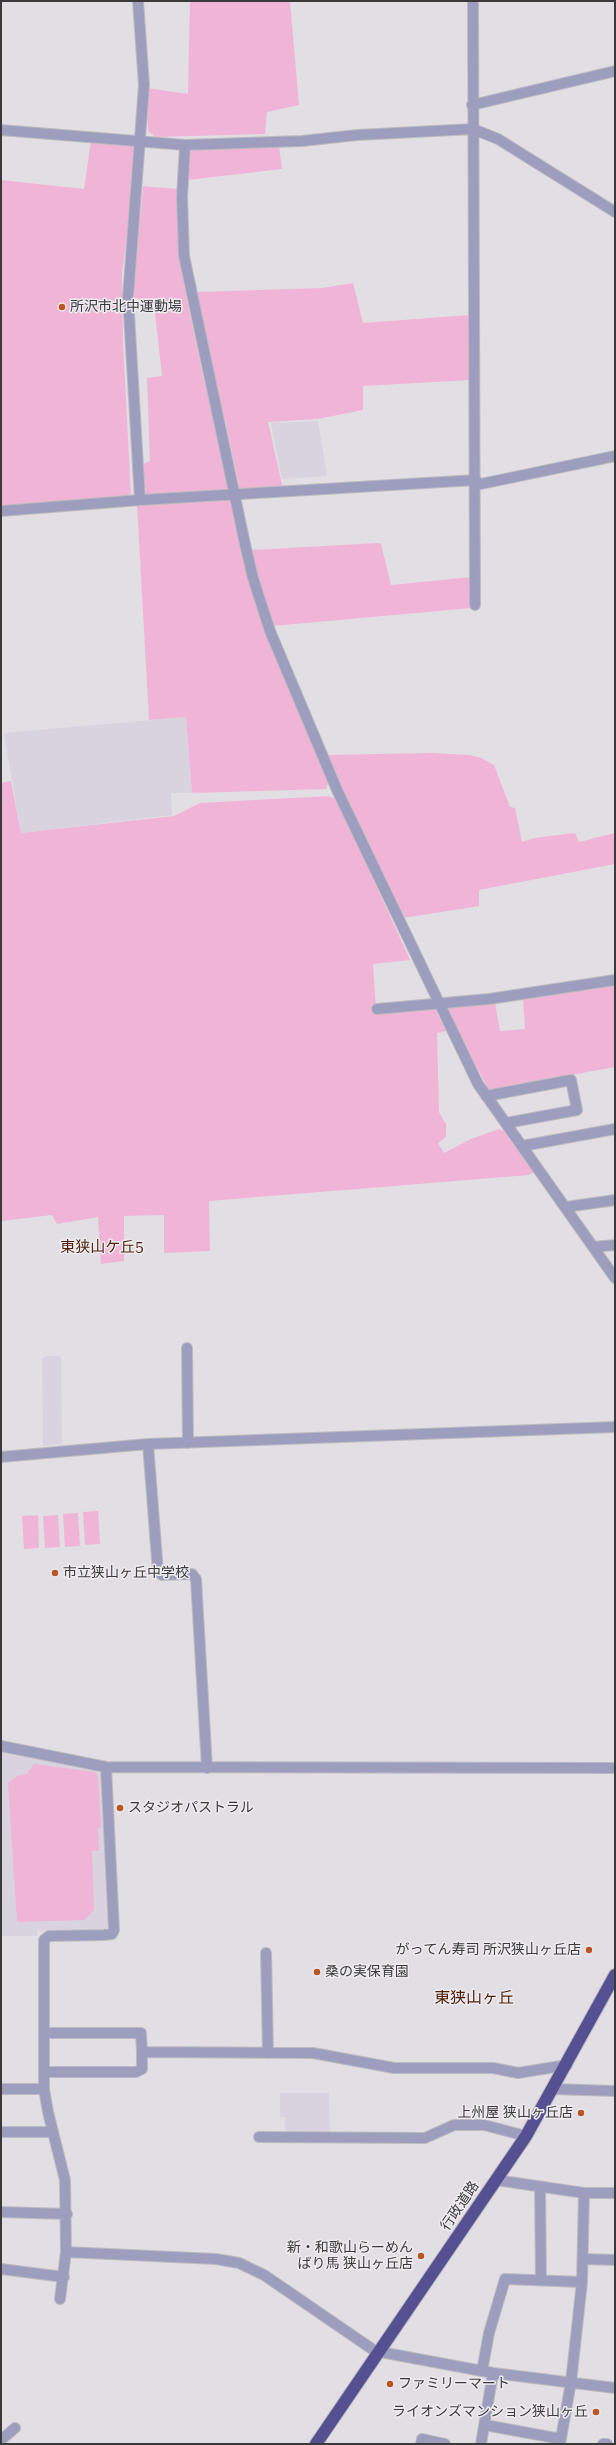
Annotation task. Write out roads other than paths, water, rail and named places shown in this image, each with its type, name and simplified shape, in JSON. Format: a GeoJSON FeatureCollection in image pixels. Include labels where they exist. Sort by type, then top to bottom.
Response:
{"type":"FeatureCollection","features":[{"type":"Feature","properties":{"kind":"highway","name":"行政道路"},"geometry":{"type":"LineString","coordinates":[[316,2444],[526,2136],[567,2065],[615,1975]]}},
{"type":"Feature","properties":{"kind":"street"},"geometry":{"type":"LineString","coordinates":[[138,1],[144,85],[128,297],[140,500]]}},
{"type":"Feature","properties":{"kind":"street"},"geometry":{"type":"LineString","coordinates":[[473,1],[472,106],[476,483],[475,605]]}},
{"type":"Feature","properties":{"kind":"street"},"geometry":{"type":"LineString","coordinates":[[472,106],[615,71]]}},
{"type":"Feature","properties":{"kind":"street"},"geometry":{"type":"LineString","coordinates":[[1,130],[185,145],[302,141],[424,130],[473,129],[498,139],[615,212]]}},
{"type":"Feature","properties":{"kind":"street"},"geometry":{"type":"LineString","coordinates":[[185,145],[182,197],[184,256],[253,578],[270,631],[335,783],[439,1004],[486,1096],[615,1278]]}},
{"type":"Feature","properties":{"kind":"street"},"geometry":{"type":"LineString","coordinates":[[1,511],[140,500],[476,483],[615,456]]}},
{"type":"Feature","properties":{"kind":"street"},"geometry":{"type":"LineString","coordinates":[[377,1009],[489,999],[615,980]]}},
{"type":"Feature","properties":{"kind":"street"},"geometry":{"type":"LineString","coordinates":[[486,1096],[571,1080],[577,1110],[506,1123]]}},
{"type":"Feature","properties":{"kind":"street"},"geometry":{"type":"LineString","coordinates":[[522,1146],[615,1129]]}},
{"type":"Feature","properties":{"kind":"street"},"geometry":{"type":"LineString","coordinates":[[566,1207],[615,1200]]}},
{"type":"Feature","properties":{"kind":"street"},"geometry":{"type":"LineString","coordinates":[[593,1247],[615,1245]]}},
{"type":"Feature","properties":{"kind":"street"},"geometry":{"type":"LineString","coordinates":[[187,1348],[188,1443]]}},
{"type":"Feature","properties":{"kind":"street"},"geometry":{"type":"LineString","coordinates":[[1,1458],[148,1444],[615,1427]]}},
{"type":"Feature","properties":{"kind":"street"},"geometry":{"type":"LineString","coordinates":[[148,1444],[158,1572],[162,1575],[192,1574],[196,1579],[207,1768]]}},
{"type":"Feature","properties":{"kind":"street"},"geometry":{"type":"LineString","coordinates":[[1,1746],[106,1768],[615,1768]]}},
{"type":"Feature","properties":{"kind":"street"},"geometry":{"type":"LineString","coordinates":[[60,2299],[64,2277],[67,2214],[65,2180],[44,2089],[44,1945],[46,1937],[104,1935],[112,1934],[114,1930],[106,1768]]}},
{"type":"Feature","properties":{"kind":"street"},"geometry":{"type":"LineString","coordinates":[[266,1953],[268,2053]]}},
{"type":"Feature","properties":{"kind":"street"},"geometry":{"type":"LineString","coordinates":[[44,2033],[141,2033],[142,2052],[142,2069],[136,2072],[44,2072]]}},
{"type":"Feature","properties":{"kind":"street"},"geometry":{"type":"LineString","coordinates":[[142,2052],[313,2053],[394,2068],[492,2068],[518,2073],[567,2065]]}},
{"type":"Feature","properties":{"kind":"street"},"geometry":{"type":"LineString","coordinates":[[1,2089],[44,2089]]}},
{"type":"Feature","properties":{"kind":"street"},"geometry":{"type":"LineString","coordinates":[[553,2089],[615,2091]]}},
{"type":"Feature","properties":{"kind":"street"},"geometry":{"type":"LineString","coordinates":[[259,2136],[425,2138],[454,2125],[484,2125],[526,2136]]}},
{"type":"Feature","properties":{"kind":"street"},"geometry":{"type":"LineString","coordinates":[[1,2132],[53,2132]]}},
{"type":"Feature","properties":{"kind":"street"},"geometry":{"type":"LineString","coordinates":[[496,2180],[584,2193],[615,2193]]}},
{"type":"Feature","properties":{"kind":"street"},"geometry":{"type":"LineString","coordinates":[[540,2187],[541,2280]]}},
{"type":"Feature","properties":{"kind":"street"},"geometry":{"type":"LineString","coordinates":[[485,2425],[560,2441],[571,2382],[582,2282],[584,2193]]}},
{"type":"Feature","properties":{"kind":"street"},"geometry":{"type":"LineString","coordinates":[[1,2212],[67,2214]]}},
{"type":"Feature","properties":{"kind":"street"},"geometry":{"type":"LineString","coordinates":[[66,2252],[216,2259],[243,2264],[264,2275],[375,2351],[482,2371],[615,2388]]}},
{"type":"Feature","properties":{"kind":"street"},"geometry":{"type":"LineString","coordinates":[[583,2259],[615,2260]]}},
{"type":"Feature","properties":{"kind":"street"},"geometry":{"type":"LineString","coordinates":[[1,2268],[64,2277]]}},
{"type":"Feature","properties":{"kind":"street"},"geometry":{"type":"LineString","coordinates":[[482,2371],[489,2334],[505,2279],[582,2282]]}},
{"type":"Feature","properties":{"kind":"street"},"geometry":{"type":"LineString","coordinates":[[480,2444],[485,2425],[493,2372]]}},
{"type":"Feature","properties":{"kind":"street"},"geometry":{"type":"LineString","coordinates":[[1,2440],[15,2428]]}},
{"type":"Feature","properties":{"kind":"street"},"geometry":{"type":"LineString","coordinates":[[421,2444],[422,2439],[445,2444]]}},
{"type":"Feature","properties":{"kind":"place","name":"所沢市北中運動場"},"geometry":{"type":"Point","coordinates":[62,307]}},
{"type":"Feature","properties":{"kind":"place","name":"市立狭山ヶ丘中学校"},"geometry":{"type":"Point","coordinates":[55,1573]}},
{"type":"Feature","properties":{"kind":"place","name":"スタジオパストラル"},"geometry":{"type":"Point","coordinates":[120,1808]}},
{"type":"Feature","properties":{"kind":"place","name":"がってん寿司 所沢狭山ヶ丘店"},"geometry":{"type":"Point","coordinates":[589,1950]}},
{"type":"Feature","properties":{"kind":"place","name":"桑の実保育園"},"geometry":{"type":"Point","coordinates":[317,1972]}},
{"type":"Feature","properties":{"kind":"place","name":"上州屋 狭山ヶ丘店"},"geometry":{"type":"Point","coordinates":[581,2113]}},
{"type":"Feature","properties":{"kind":"place","name":"新・和歌山らーめん ばり馬 狭山ヶ丘店"},"geometry":{"type":"Point","coordinates":[421,2256]}},
{"type":"Feature","properties":{"kind":"place","name":"ファミリーマート"},"geometry":{"type":"Point","coordinates":[390,2384]}},
{"type":"Feature","properties":{"kind":"place","name":"ライオンズマンション狭山ヶ丘"},"geometry":{"type":"Point","coordinates":[596,2412]}},
{"type":"Feature","properties":{"kind":"district","name":"東狭山ケ丘5"},"geometry":{"type":"Point","coordinates":[102,1248]}},
{"type":"Feature","properties":{"kind":"district","name":"東狭山ヶ丘"},"geometry":{"type":"Point","coordinates":[474,1998]}}]}
